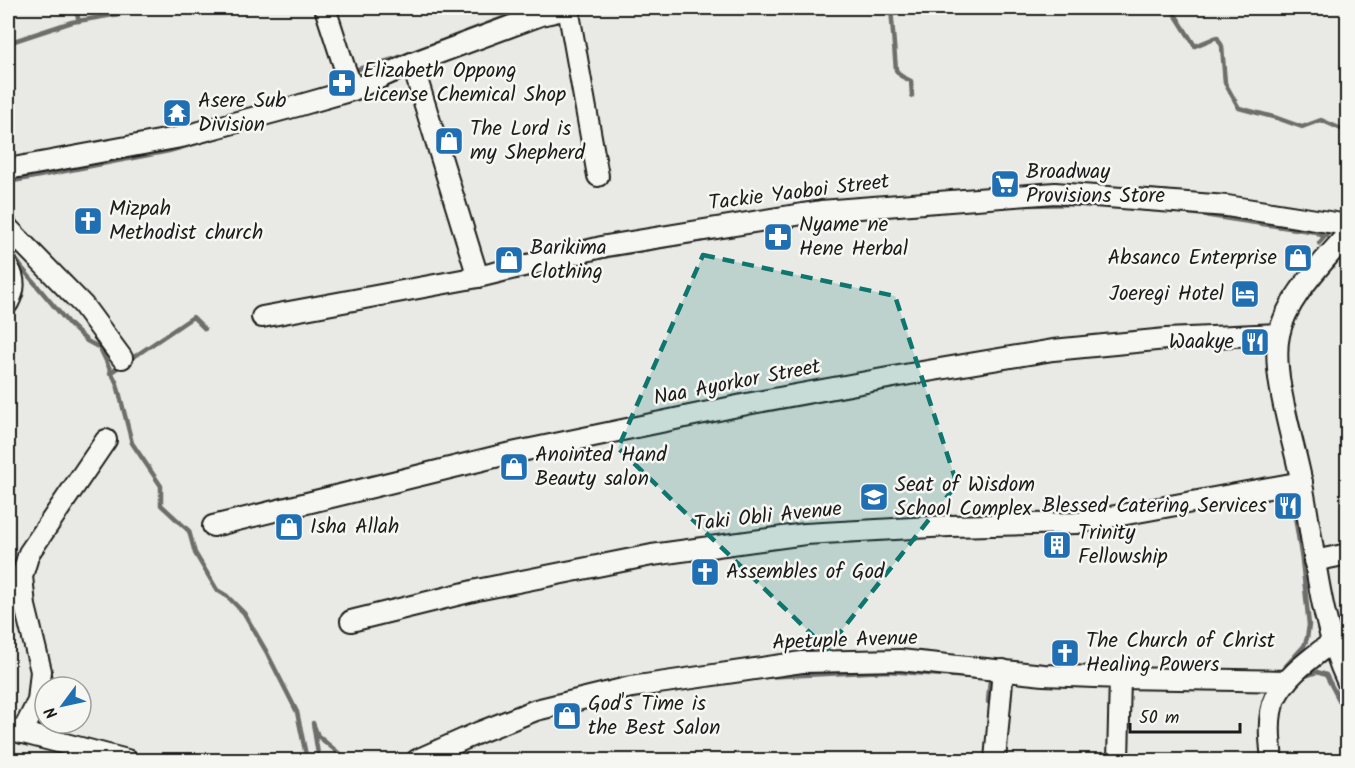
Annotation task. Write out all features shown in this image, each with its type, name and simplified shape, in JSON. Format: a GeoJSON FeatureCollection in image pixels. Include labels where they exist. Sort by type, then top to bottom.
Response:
{"type":"FeatureCollection","features":[{"type":"Feature","properties":{"kind":"street"},"geometry":{"type":"LineString","coordinates":[[325,8],[353,90]]}},
{"type":"Feature","properties":{"kind":"street"},"geometry":{"type":"LineString","coordinates":[[8,169],[180,137],[353,90],[412,63],[541,15],[570,8],[598,176]]}},
{"type":"Feature","properties":{"kind":"street"},"geometry":{"type":"LineString","coordinates":[[412,63],[478,277]]}},
{"type":"Feature","properties":{"kind":"street","name":"Tackie Yaoboi Street"},"geometry":{"type":"LineString","coordinates":[[262,317],[478,277],[606,246],[821,211],[1055,194],[1227,206],[1347,225]]}},
{"type":"Feature","properties":{"kind":"street"},"geometry":{"type":"LineString","coordinates":[[8,228],[83,305],[122,358]]}},
{"type":"Feature","properties":{"kind":"street"},"geometry":{"type":"LineString","coordinates":[[1347,233],[1298,293],[1286,314],[1279,334],[1279,375],[1302,482],[1314,561],[1332,642],[1347,683]]}},
{"type":"Feature","properties":{"kind":"street"},"geometry":{"type":"LineString","coordinates":[[8,267],[13,275],[14,291],[8,303]]}},
{"type":"Feature","properties":{"kind":"street","name":"Naa Ayorkor Street"},"geometry":{"type":"LineString","coordinates":[[213,526],[507,454],[752,403],[888,378],[1053,350],[1166,339],[1279,334]]}},
{"type":"Feature","properties":{"kind":"street"},"geometry":{"type":"LineString","coordinates":[[106,440],[29,553],[22,576],[25,606],[42,671],[38,701],[15,731],[127,760]]}},
{"type":"Feature","properties":{"kind":"street","name":"Taki Obli Avenue"},"geometry":{"type":"LineString","coordinates":[[351,621],[477,590],[652,555],[805,534],[949,526],[1077,523],[1302,482]]}},
{"type":"Feature","properties":{"kind":"street"},"geometry":{"type":"LineString","coordinates":[[1314,561],[1347,554]]}},
{"type":"Feature","properties":{"kind":"street"},"geometry":{"type":"LineString","coordinates":[[1272,760],[1272,713],[1275,699],[1296,672],[1332,642]]}},
{"type":"Feature","properties":{"kind":"street","name":"Apetuple Avenue"},"geometry":{"type":"LineString","coordinates":[[417,760],[536,710],[631,687],[802,662],[900,660],[1120,678],[1287,681]]}},
{"type":"Feature","properties":{"kind":"street"},"geometry":{"type":"LineString","coordinates":[[995,760],[1003,670]]}},
{"type":"Feature","properties":{"kind":"street"},"geometry":{"type":"LineString","coordinates":[[1118,760],[1120,678]]}},
{"type":"Feature","properties":{"kind":"highlighted area"},"geometry":{"type":"Polygon","coordinates":[[[703,255],[895,296],[957,484],[827,649],[618,448],[703,255]]]}},
{"type":"Feature","properties":{"kind":"waterway"},"geometry":{"type":"LineString","coordinates":[[75,8],[79,21]]}},
{"type":"Feature","properties":{"kind":"waterway"},"geometry":{"type":"LineString","coordinates":[[8,43],[72,22],[119,14],[137,8]]}},
{"type":"Feature","properties":{"kind":"waterway"},"geometry":{"type":"LineString","coordinates":[[351,71],[394,59],[529,8]]}},
{"type":"Feature","properties":{"kind":"waterway"},"geometry":{"type":"LineString","coordinates":[[891,8],[896,70],[901,76],[911,81],[912,96]]}},
{"type":"Feature","properties":{"kind":"waterway"},"geometry":{"type":"LineString","coordinates":[[1171,8],[1195,46],[1217,37],[1222,46],[1225,83],[1239,108],[1302,127],[1321,120],[1348,132]]}},
{"type":"Feature","properties":{"kind":"waterway"},"geometry":{"type":"LineString","coordinates":[[382,87],[405,78],[410,80]]}},
{"type":"Feature","properties":{"kind":"waterway"},"geometry":{"type":"LineString","coordinates":[[8,182],[169,151],[239,131]]}},
{"type":"Feature","properties":{"kind":"waterway"},"geometry":{"type":"LineString","coordinates":[[1127,189],[1169,192]]}},
{"type":"Feature","properties":{"kind":"waterway"},"geometry":{"type":"LineString","coordinates":[[1026,205],[1083,204]]}},
{"type":"Feature","properties":{"kind":"waterway"},"geometry":{"type":"LineString","coordinates":[[1184,212],[1316,232],[1324,237]]}},
{"type":"Feature","properties":{"kind":"waterway"},"geometry":{"type":"LineString","coordinates":[[1319,243],[1333,228]]}},
{"type":"Feature","properties":{"kind":"waterway"},"geometry":{"type":"LineString","coordinates":[[516,278],[602,257],[719,237]]}},
{"type":"Feature","properties":{"kind":"waterway"},"geometry":{"type":"LineString","coordinates":[[8,248],[69,324],[87,341],[100,348],[117,384],[132,443],[161,486],[161,505],[189,531],[195,553],[217,590],[227,596],[244,613],[266,651],[297,712],[307,760]]}},
{"type":"Feature","properties":{"kind":"waterway"},"geometry":{"type":"LineString","coordinates":[[110,373],[193,317],[205,329]]}},
{"type":"Feature","properties":{"kind":"waterway"},"geometry":{"type":"LineString","coordinates":[[1294,405],[1300,432]]}},
{"type":"Feature","properties":{"kind":"waterway"},"geometry":{"type":"LineString","coordinates":[[1286,666],[1304,646],[1309,625],[1291,491]]}},
{"type":"Feature","properties":{"kind":"waterway"},"geometry":{"type":"LineString","coordinates":[[762,677],[888,671],[984,678]]}},
{"type":"Feature","properties":{"kind":"waterway"},"geometry":{"type":"LineString","coordinates":[[1303,677],[1317,672],[1326,675],[1348,717]]}},
{"type":"Feature","properties":{"kind":"waterway"},"geometry":{"type":"LineString","coordinates":[[988,702],[990,679]]}},
{"type":"Feature","properties":{"kind":"waterway"},"geometry":{"type":"LineString","coordinates":[[1263,707],[1269,687]]}},
{"type":"Feature","properties":{"kind":"waterway"},"geometry":{"type":"LineString","coordinates":[[617,700],[656,693]]}},
{"type":"Feature","properties":{"kind":"waterway"},"geometry":{"type":"LineString","coordinates":[[319,760],[313,723],[318,736],[341,755],[342,760]]}},
{"type":"Feature","properties":{"kind":"place","name":"Elizabeth Oppong License Chemical Shop"},"geometry":{"type":"Point","coordinates":[342,83]}},
{"type":"Feature","properties":{"kind":"place","name":"Asere Sub Division"},"geometry":{"type":"Point","coordinates":[177,113]}},
{"type":"Feature","properties":{"kind":"place","name":"The Lord is my Shepherd"},"geometry":{"type":"Point","coordinates":[449,141]}},
{"type":"Feature","properties":{"kind":"place","name":"Broadway Provisions Store"},"geometry":{"type":"Point","coordinates":[1005,184]}},
{"type":"Feature","properties":{"kind":"place","name":"Mizpah Methodist church"},"geometry":{"type":"Point","coordinates":[88,221]}},
{"type":"Feature","properties":{"kind":"place","name":"Nyame ne Hene Herbal"},"geometry":{"type":"Point","coordinates":[778,237]}},
{"type":"Feature","properties":{"kind":"place","name":"Absanco Enterprise"},"geometry":{"type":"Point","coordinates":[1298,258]}},
{"type":"Feature","properties":{"kind":"place","name":"Barikima Clothing"},"geometry":{"type":"Point","coordinates":[509,260]}},
{"type":"Feature","properties":{"kind":"place","name":"Joeregi Hotel"},"geometry":{"type":"Point","coordinates":[1245,294]}},
{"type":"Feature","properties":{"kind":"place","name":"Waakye"},"geometry":{"type":"Point","coordinates":[1255,342]}},
{"type":"Feature","properties":{"kind":"place","name":"Anointed Hand Beauty salon"},"geometry":{"type":"Point","coordinates":[514,467]}},
{"type":"Feature","properties":{"kind":"place","name":"Seat of Wisdom School Complex"},"geometry":{"type":"Point","coordinates":[874,497]}},
{"type":"Feature","properties":{"kind":"place","name":"Blessed Catering Services"},"geometry":{"type":"Point","coordinates":[1288,506]}},
{"type":"Feature","properties":{"kind":"place","name":"Isha Allah"},"geometry":{"type":"Point","coordinates":[289,527]}},
{"type":"Feature","properties":{"kind":"place","name":"Trinity Fellowship"},"geometry":{"type":"Point","coordinates":[1057,545]}},
{"type":"Feature","properties":{"kind":"place","name":"Assembles of God"},"geometry":{"type":"Point","coordinates":[705,572]}},
{"type":"Feature","properties":{"kind":"place","name":"The Church of Christ Healing Powers"},"geometry":{"type":"Point","coordinates":[1065,653]}},
{"type":"Feature","properties":{"kind":"place","name":"God's Time is the Best Salon"},"geometry":{"type":"Point","coordinates":[567,716]}}]}
